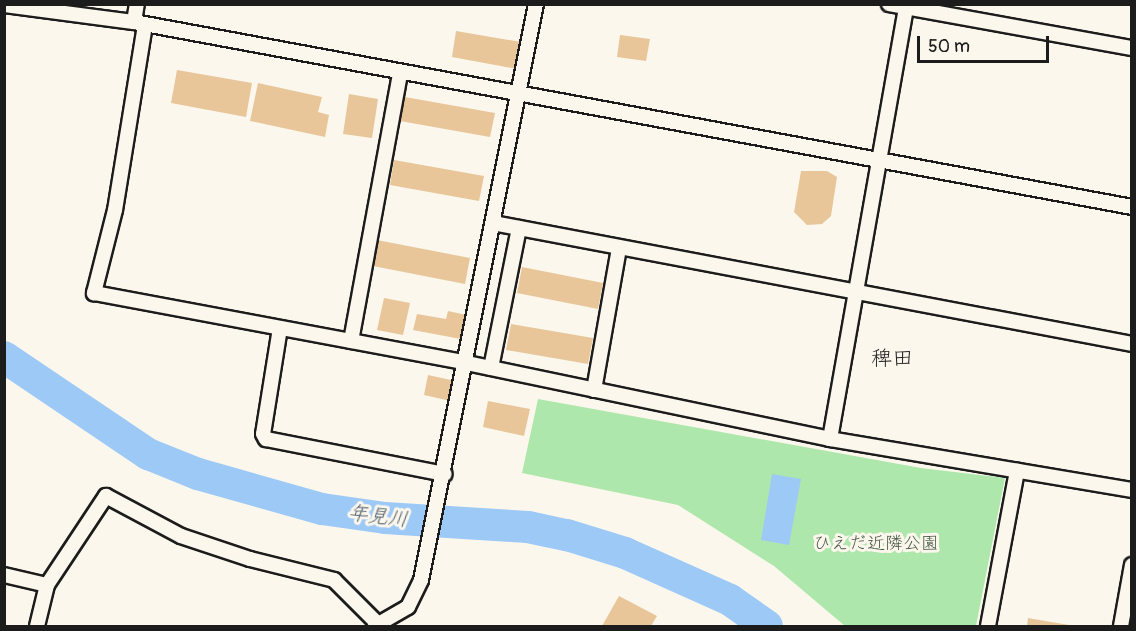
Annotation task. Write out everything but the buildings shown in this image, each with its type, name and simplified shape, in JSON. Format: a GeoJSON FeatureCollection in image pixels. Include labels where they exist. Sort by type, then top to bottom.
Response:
{"type":"FeatureCollection","features":[{"type":"Feature","properties":{"kind":"street"},"geometry":{"type":"LineString","coordinates":[[137,4],[140,23],[115,210],[94,293],[467,363],[830,439],[1131,490]]}},
{"type":"Feature","properties":{"kind":"street"},"geometry":{"type":"LineString","coordinates":[[37,627],[46,585],[106,496],[181,536],[250,559],[334,580],[377,626],[408,607],[421,580],[445,474],[536,4]]}},
{"type":"Feature","properties":{"kind":"street"},"geometry":{"type":"LineString","coordinates":[[889,4],[1131,48]]}},
{"type":"Feature","properties":{"kind":"street"},"geometry":{"type":"LineString","coordinates":[[4,5],[140,23],[517,95],[878,159],[1131,207]]}},
{"type":"Feature","properties":{"kind":"street"},"geometry":{"type":"LineString","coordinates":[[830,439],[858,294],[878,159],[906,6]]}},
{"type":"Feature","properties":{"kind":"street"},"geometry":{"type":"LineString","coordinates":[[351,341],[400,73]]}},
{"type":"Feature","properties":{"kind":"street"},"geometry":{"type":"LineString","coordinates":[[493,223],[1131,345]]}},
{"type":"Feature","properties":{"kind":"street"},"geometry":{"type":"LineString","coordinates":[[491,368],[519,228]]}},
{"type":"Feature","properties":{"kind":"street"},"geometry":{"type":"LineString","coordinates":[[594,390],[619,248]]}},
{"type":"Feature","properties":{"kind":"street"},"geometry":{"type":"LineString","coordinates":[[280,328],[263,434],[266,439],[445,474]]}},
{"type":"Feature","properties":{"kind":"street"},"geometry":{"type":"LineString","coordinates":[[988,627],[1017,471]]}},
{"type":"Feature","properties":{"kind":"street"},"geometry":{"type":"LineString","coordinates":[[1120,627],[1131,565]]}},
{"type":"Feature","properties":{"kind":"street"},"geometry":{"type":"LineString","coordinates":[[4,575],[46,585]]}},
{"type":"Feature","properties":{"kind":"green space","name":"ひえだ近隣公園"},"geometry":{"type":"Polygon","coordinates":[[[538,399],[921,468],[1005,478],[976,626],[845,626],[774,566],[678,505],[522,473],[538,399]]]}},
{"type":"Feature","properties":{"kind":"water"},"geometry":{"type":"Polygon","coordinates":[[[772,474],[801,479],[789,545],[761,540],[772,474]]]}},
{"type":"Feature","properties":{"kind":"waterway","name":"年見川"},"geometry":{"type":"LineString","coordinates":[[4,357],[148,454],[198,474],[322,509],[385,518],[528,527],[567,535],[625,553],[730,600],[767,626]]}},
{"type":"Feature","properties":{"kind":"district","name":"稗田"},"geometry":{"type":"Point","coordinates":[892,359]}}]}
